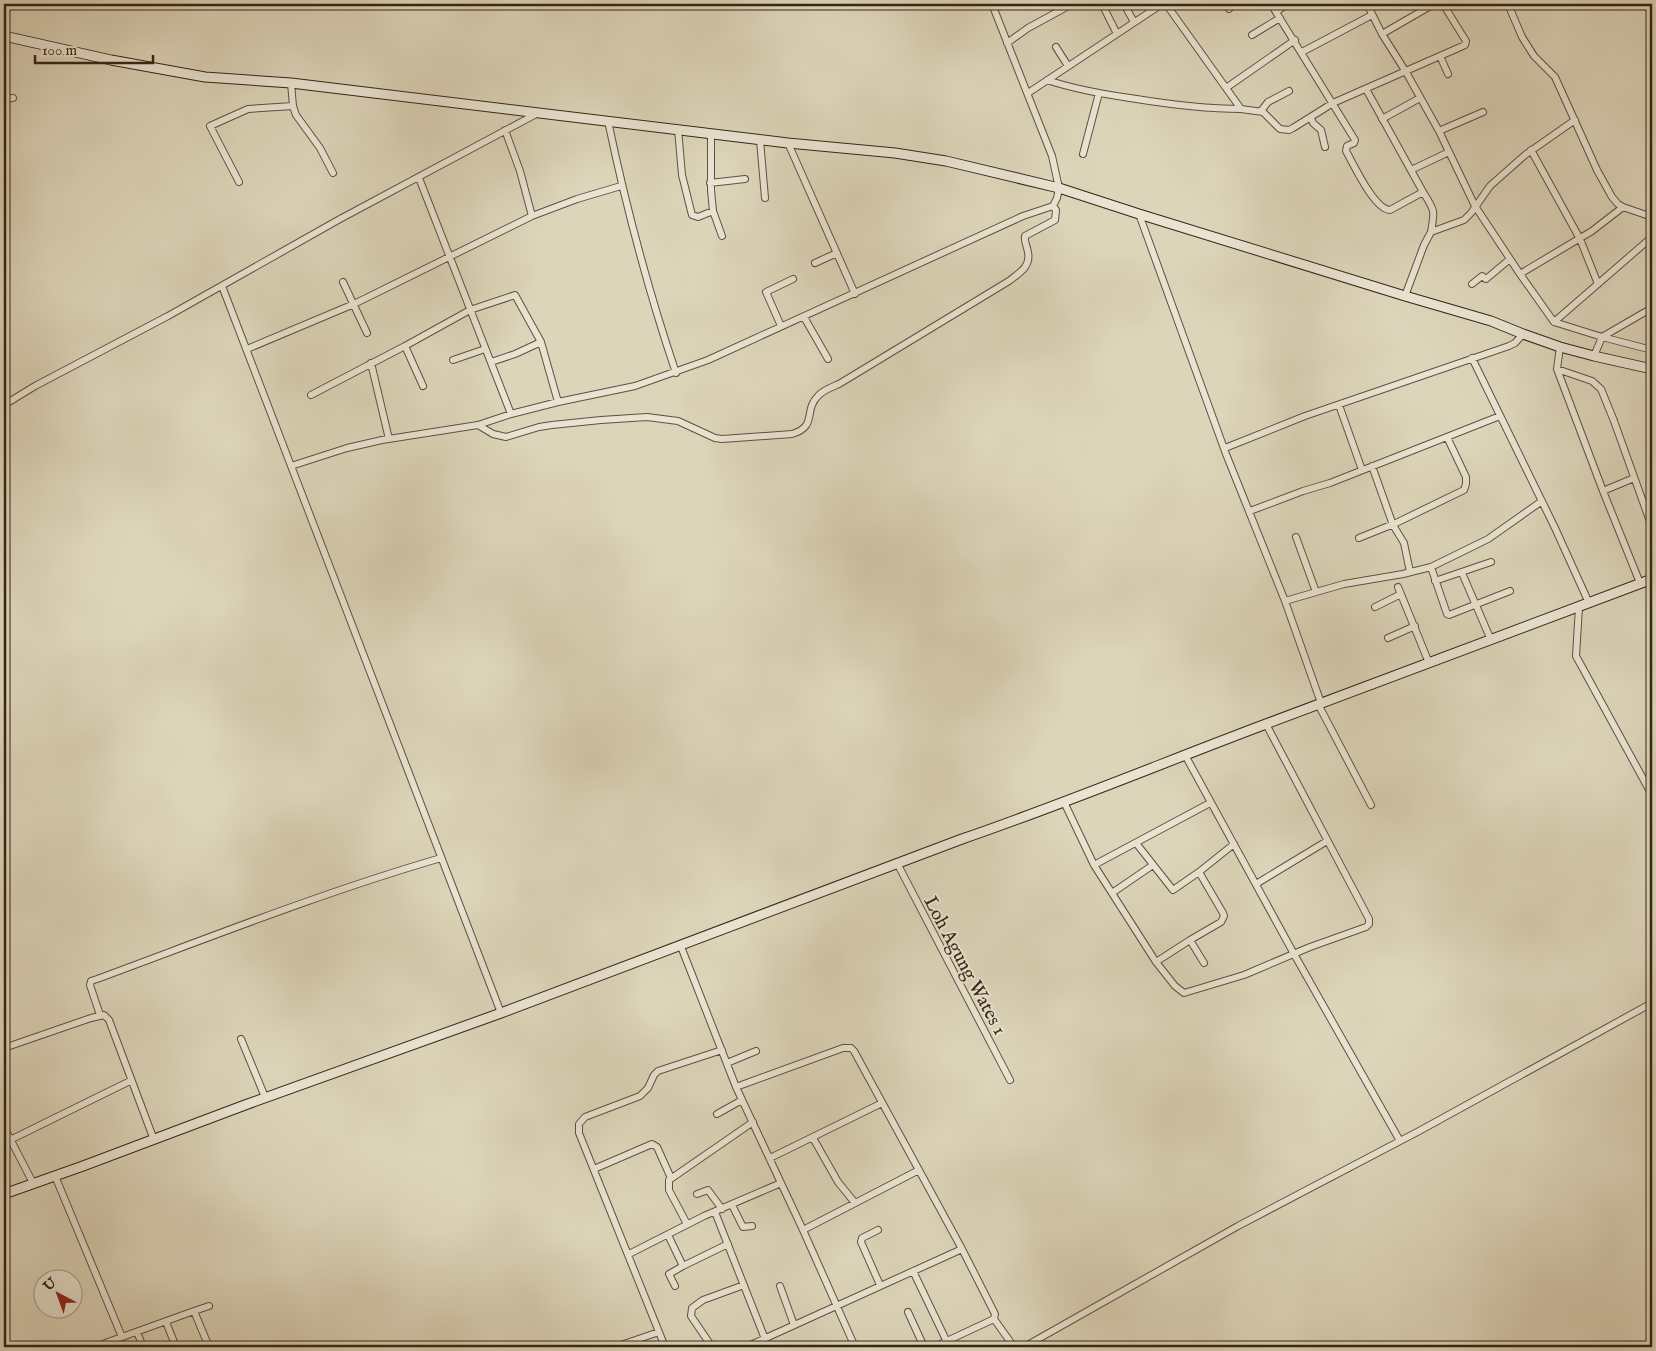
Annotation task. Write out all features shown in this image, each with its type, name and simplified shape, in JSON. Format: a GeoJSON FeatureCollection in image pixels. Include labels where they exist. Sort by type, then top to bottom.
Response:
{"type":"FeatureCollection","features":[{"type":"Feature","properties":{"kind":"main road"},"geometry":{"type":"LineString","coordinates":[[4,36],[110,60],[205,77],[291,83],[760,140],[895,153],[946,161],[1058,186],[1139,214],[1491,321],[1560,347],[1596,353],[1652,369]]}},
{"type":"Feature","properties":{"kind":"main road"},"geometry":{"type":"LineString","coordinates":[[4,1194],[154,1140],[265,1097],[501,1013],[896,863],[1064,802],[1652,578]]}},
{"type":"Feature","properties":{"kind":"street"},"geometry":{"type":"LineString","coordinates":[[291,466],[347,448],[388,438],[478,425],[511,414],[634,386],[676,373],[855,294],[1023,216],[1053,206],[1057,198],[1058,186],[1052,156],[992,4]]}},
{"type":"Feature","properties":{"kind":"street"},"geometry":{"type":"LineString","coordinates":[[1007,43],[1028,28],[1072,4]]}},
{"type":"Feature","properties":{"kind":"street"},"geometry":{"type":"LineString","coordinates":[[1102,4],[1117,34]]}},
{"type":"Feature","properties":{"kind":"street"},"geometry":{"type":"LineString","coordinates":[[1124,4],[1134,22]]}},
{"type":"Feature","properties":{"kind":"street"},"geometry":{"type":"LineString","coordinates":[[1028,93],[1162,4]]}},
{"type":"Feature","properties":{"kind":"street"},"geometry":{"type":"LineString","coordinates":[[1166,4],[1241,109]]}},
{"type":"Feature","properties":{"kind":"street"},"geometry":{"type":"LineString","coordinates":[[1272,4],[1355,140],[1346,146],[1346,151],[1369,191],[1379,204],[1386,210],[1390,210],[1423,192]]}},
{"type":"Feature","properties":{"kind":"street"},"geometry":{"type":"LineString","coordinates":[[1252,35],[1278,15],[1287,4]]}},
{"type":"Feature","properties":{"kind":"street"},"geometry":{"type":"LineString","coordinates":[[1367,4],[1382,34],[1439,131],[1475,206],[1554,322],[1601,339],[1652,350]]}},
{"type":"Feature","properties":{"kind":"street"},"geometry":{"type":"LineString","coordinates":[[1382,34],[1434,4]]}},
{"type":"Feature","properties":{"kind":"street"},"geometry":{"type":"LineString","coordinates":[[1047,80],[1099,93],[1197,108],[1261,111],[1280,129],[1284,130],[1293,128],[1333,103],[1465,45],[1466,42],[1443,4]]}},
{"type":"Feature","properties":{"kind":"street"},"geometry":{"type":"LineString","coordinates":[[1508,4],[1522,37],[1534,56],[1555,77],[1612,197],[1618,204],[1652,217]]}},
{"type":"Feature","properties":{"kind":"street"},"geometry":{"type":"LineString","coordinates":[[1302,52],[1372,16]]}},
{"type":"Feature","properties":{"kind":"street"},"geometry":{"type":"LineString","coordinates":[[1226,88],[1294,40]]}},
{"type":"Feature","properties":{"kind":"street"},"geometry":{"type":"LineString","coordinates":[[1056,47],[1068,66]]}},
{"type":"Feature","properties":{"kind":"street"},"geometry":{"type":"LineString","coordinates":[[1440,56],[1448,74]]}},
{"type":"Feature","properties":{"kind":"street"},"geometry":{"type":"LineString","coordinates":[[291,83],[292,106],[296,115],[320,148],[333,173]]}},
{"type":"Feature","properties":{"kind":"street"},"geometry":{"type":"LineString","coordinates":[[1366,89],[1434,212],[1430,232],[1406,294]]}},
{"type":"Feature","properties":{"kind":"street"},"geometry":{"type":"LineString","coordinates":[[1261,111],[1268,102],[1289,91]]}},
{"type":"Feature","properties":{"kind":"street"},"geometry":{"type":"LineString","coordinates":[[1083,154],[1099,93]]}},
{"type":"Feature","properties":{"kind":"street"},"geometry":{"type":"LineString","coordinates":[[4,99],[13,98]]}},
{"type":"Feature","properties":{"kind":"street"},"geometry":{"type":"LineString","coordinates":[[1382,119],[1420,98]]}},
{"type":"Feature","properties":{"kind":"street"},"geometry":{"type":"LineString","coordinates":[[239,182],[210,126],[248,108],[292,106]]}},
{"type":"Feature","properties":{"kind":"street"},"geometry":{"type":"LineString","coordinates":[[1439,131],[1483,112]]}},
{"type":"Feature","properties":{"kind":"street"},"geometry":{"type":"LineString","coordinates":[[4,405],[35,386],[222,286],[324,228],[539,113]]}},
{"type":"Feature","properties":{"kind":"street"},"geometry":{"type":"LineString","coordinates":[[1311,118],[1320,130],[1325,147]]}},
{"type":"Feature","properties":{"kind":"street"},"geometry":{"type":"LineString","coordinates":[[1430,232],[1464,220],[1490,186],[1530,150],[1575,120]]}},
{"type":"Feature","properties":{"kind":"street"},"geometry":{"type":"LineString","coordinates":[[608,121],[621,186],[648,288],[676,373]]}},
{"type":"Feature","properties":{"kind":"street"},"geometry":{"type":"LineString","coordinates":[[678,129],[682,175],[692,215],[698,217],[713,211]]}},
{"type":"Feature","properties":{"kind":"street"},"geometry":{"type":"LineString","coordinates":[[505,130],[520,171],[532,216]]}},
{"type":"Feature","properties":{"kind":"street"},"geometry":{"type":"LineString","coordinates":[[711,133],[710,183],[713,211],[722,236]]}},
{"type":"Feature","properties":{"kind":"street"},"geometry":{"type":"LineString","coordinates":[[760,140],[765,198]]}},
{"type":"Feature","properties":{"kind":"street"},"geometry":{"type":"LineString","coordinates":[[788,143],[855,294]]}},
{"type":"Feature","properties":{"kind":"street"},"geometry":{"type":"LineString","coordinates":[[1530,150],[1580,239],[1598,284]]}},
{"type":"Feature","properties":{"kind":"street"},"geometry":{"type":"LineString","coordinates":[[1411,170],[1449,152]]}},
{"type":"Feature","properties":{"kind":"street"},"geometry":{"type":"LineString","coordinates":[[419,178],[511,414]]}},
{"type":"Feature","properties":{"kind":"street"},"geometry":{"type":"LineString","coordinates":[[710,183],[745,179]]}},
{"type":"Feature","properties":{"kind":"street"},"geometry":{"type":"LineString","coordinates":[[247,349],[354,304],[532,216],[576,199],[621,186]]}},
{"type":"Feature","properties":{"kind":"street"},"geometry":{"type":"LineString","coordinates":[[478,425],[493,434],[506,437],[552,425],[647,418],[678,421],[715,438],[722,439],[799,432],[807,425],[812,405],[823,391],[839,384],[1009,281],[1025,268],[1029,261],[1024,241],[1025,236],[1055,220],[1056,210],[1053,206]]}},
{"type":"Feature","properties":{"kind":"street"},"geometry":{"type":"LineString","coordinates":[[1520,274],[1599,227],[1624,207]]}},
{"type":"Feature","properties":{"kind":"street"},"geometry":{"type":"LineString","coordinates":[[1139,214],[1181,332],[1285,601],[1319,704],[1371,805]]}},
{"type":"Feature","properties":{"kind":"street"},"geometry":{"type":"LineString","coordinates":[[1554,322],[1652,237]]}},
{"type":"Feature","properties":{"kind":"street"},"geometry":{"type":"LineString","coordinates":[[816,263],[837,253]]}},
{"type":"Feature","properties":{"kind":"street"},"geometry":{"type":"LineString","coordinates":[[1472,284],[1482,276],[1486,279],[1510,259]]}},
{"type":"Feature","properties":{"kind":"street"},"geometry":{"type":"LineString","coordinates":[[781,326],[766,292],[793,279]]}},
{"type":"Feature","properties":{"kind":"street"},"geometry":{"type":"LineString","coordinates":[[343,282],[367,333]]}},
{"type":"Feature","properties":{"kind":"street"},"geometry":{"type":"LineString","coordinates":[[222,286],[501,1013]]}},
{"type":"Feature","properties":{"kind":"street"},"geometry":{"type":"LineString","coordinates":[[311,395],[470,310],[515,295],[541,342],[558,402]]}},
{"type":"Feature","properties":{"kind":"street"},"geometry":{"type":"LineString","coordinates":[[1596,353],[1601,339],[1652,308]]}},
{"type":"Feature","properties":{"kind":"street"},"geometry":{"type":"LineString","coordinates":[[804,317],[828,359]]}},
{"type":"Feature","properties":{"kind":"street"},"geometry":{"type":"LineString","coordinates":[[1225,448],[1339,405],[1509,346],[1515,343],[1523,334]]}},
{"type":"Feature","properties":{"kind":"street"},"geometry":{"type":"LineString","coordinates":[[491,362],[541,342]]}},
{"type":"Feature","properties":{"kind":"street"},"geometry":{"type":"LineString","coordinates":[[405,346],[423,386]]}},
{"type":"Feature","properties":{"kind":"street"},"geometry":{"type":"LineString","coordinates":[[1560,347],[1557,369],[1640,583]]}},
{"type":"Feature","properties":{"kind":"street"},"geometry":{"type":"LineString","coordinates":[[453,360],[485,349]]}},
{"type":"Feature","properties":{"kind":"street"},"geometry":{"type":"LineString","coordinates":[[1472,358],[1542,501],[1589,603]]}},
{"type":"Feature","properties":{"kind":"street"},"geometry":{"type":"LineString","coordinates":[[370,363],[388,438]]}},
{"type":"Feature","properties":{"kind":"street"},"geometry":{"type":"LineString","coordinates":[[1557,369],[1592,381],[1600,387],[1652,527]]}},
{"type":"Feature","properties":{"kind":"street"},"geometry":{"type":"LineString","coordinates":[[1339,405],[1362,470]]}},
{"type":"Feature","properties":{"kind":"street"},"geometry":{"type":"LineString","coordinates":[[1250,511],[1330,483],[1500,416]]}},
{"type":"Feature","properties":{"kind":"street"},"geometry":{"type":"LineString","coordinates":[[1359,538],[1393,525],[1458,493],[1466,486],[1466,477],[1447,437]]}},
{"type":"Feature","properties":{"kind":"street"},"geometry":{"type":"LineString","coordinates":[[1372,466],[1393,525],[1404,543],[1410,572]]}},
{"type":"Feature","properties":{"kind":"street"},"geometry":{"type":"LineString","coordinates":[[1603,491],[1634,478]]}},
{"type":"Feature","properties":{"kind":"street"},"geometry":{"type":"LineString","coordinates":[[1285,601],[1373,578],[1431,567],[1488,539],[1542,501]]}},
{"type":"Feature","properties":{"kind":"street"},"geometry":{"type":"LineString","coordinates":[[1296,537],[1316,592]]}},
{"type":"Feature","properties":{"kind":"street"},"geometry":{"type":"LineString","coordinates":[[1436,581],[1491,562]]}},
{"type":"Feature","properties":{"kind":"street"},"geometry":{"type":"LineString","coordinates":[[1431,567],[1448,615],[1510,591]]}},
{"type":"Feature","properties":{"kind":"street"},"geometry":{"type":"LineString","coordinates":[[1462,573],[1491,640]]}},
{"type":"Feature","properties":{"kind":"street"},"geometry":{"type":"LineString","coordinates":[[1398,587],[1429,663]]}},
{"type":"Feature","properties":{"kind":"street"},"geometry":{"type":"LineString","coordinates":[[1375,607],[1401,594]]}},
{"type":"Feature","properties":{"kind":"street"},"geometry":{"type":"LineString","coordinates":[[1579,607],[1576,652],[1578,659],[1652,795]]}},
{"type":"Feature","properties":{"kind":"street"},"geometry":{"type":"LineString","coordinates":[[1388,638],[1415,626]]}},
{"type":"Feature","properties":{"kind":"street"},"geometry":{"type":"LineString","coordinates":[[1064,802],[1094,865],[1156,962],[1175,986],[1184,993],[1244,975],[1366,927],[1369,924],[1369,919],[1266,724]]}},
{"type":"Feature","properties":{"kind":"street"},"geometry":{"type":"LineString","coordinates":[[1185,755],[1294,954],[1400,1141]]}},
{"type":"Feature","properties":{"kind":"street"},"geometry":{"type":"LineString","coordinates":[[1094,865],[1210,803]]}},
{"type":"Feature","properties":{"kind":"street"},"geometry":{"type":"LineString","coordinates":[[1256,884],[1327,840]]}},
{"type":"Feature","properties":{"kind":"street"},"geometry":{"type":"LineString","coordinates":[[1136,843],[1173,890],[1234,844]]}},
{"type":"Feature","properties":{"kind":"street"},"geometry":{"type":"LineString","coordinates":[[100,1015],[90,985],[91,981],[97,978],[390,873],[441,858]]}},
{"type":"Feature","properties":{"kind":"street","name":"Loh Agung Wates 1"},"geometry":{"type":"LineString","coordinates":[[896,863],[1010,1080]]}},
{"type":"Feature","properties":{"kind":"street"},"geometry":{"type":"LineString","coordinates":[[1112,892],[1153,866]]}},
{"type":"Feature","properties":{"kind":"street"},"geometry":{"type":"LineString","coordinates":[[1156,962],[1221,922],[1224,916],[1199,872]]}},
{"type":"Feature","properties":{"kind":"street"},"geometry":{"type":"LineString","coordinates":[[1190,940],[1204,963]]}},
{"type":"Feature","properties":{"kind":"street"},"geometry":{"type":"LineString","coordinates":[[680,944],[742,1100],[804,1230],[855,1347]]}},
{"type":"Feature","properties":{"kind":"street"},"geometry":{"type":"LineString","coordinates":[[1024,1347],[1238,1226],[1400,1141],[1652,1003]]}},
{"type":"Feature","properties":{"kind":"street"},"geometry":{"type":"LineString","coordinates":[[4,1048],[104,1015],[108,1020],[154,1140]]}},
{"type":"Feature","properties":{"kind":"street"},"geometry":{"type":"LineString","coordinates":[[241,1039],[265,1097]]}},
{"type":"Feature","properties":{"kind":"street"},"geometry":{"type":"LineString","coordinates":[[736,1086],[851,1048],[857,1055],[962,1249],[995,1314],[994,1319],[1014,1347]]}},
{"type":"Feature","properties":{"kind":"street"},"geometry":{"type":"LineString","coordinates":[[666,1347],[578,1128],[581,1120],[585,1117],[640,1096],[658,1071],[722,1050]]}},
{"type":"Feature","properties":{"kind":"street"},"geometry":{"type":"LineString","coordinates":[[727,1063],[756,1051]]}},
{"type":"Feature","properties":{"kind":"street"},"geometry":{"type":"LineString","coordinates":[[10,1140],[130,1081]]}},
{"type":"Feature","properties":{"kind":"street"},"geometry":{"type":"LineString","coordinates":[[716,1114],[742,1100]]}},
{"type":"Feature","properties":{"kind":"street"},"geometry":{"type":"LineString","coordinates":[[770,1158],[882,1103]]}},
{"type":"Feature","properties":{"kind":"street"},"geometry":{"type":"LineString","coordinates":[[687,1224],[669,1190],[668,1183],[671,1178],[753,1122]]}},
{"type":"Feature","properties":{"kind":"street"},"geometry":{"type":"LineString","coordinates":[[4,1127],[33,1183]]}},
{"type":"Feature","properties":{"kind":"street"},"geometry":{"type":"LineString","coordinates":[[813,1138],[838,1182],[855,1203]]}},
{"type":"Feature","properties":{"kind":"street"},"geometry":{"type":"LineString","coordinates":[[594,1169],[652,1144],[657,1148],[671,1178]]}},
{"type":"Feature","properties":{"kind":"street"},"geometry":{"type":"LineString","coordinates":[[804,1230],[919,1170]]}},
{"type":"Feature","properties":{"kind":"street"},"geometry":{"type":"LineString","coordinates":[[55,1176],[122,1337]]}},
{"type":"Feature","properties":{"kind":"street"},"geometry":{"type":"LineString","coordinates":[[629,1254],[687,1224],[782,1184]]}},
{"type":"Feature","properties":{"kind":"street"},"geometry":{"type":"LineString","coordinates":[[697,1194],[708,1190],[722,1209]]}},
{"type":"Feature","properties":{"kind":"street"},"geometry":{"type":"LineString","coordinates":[[732,1205],[743,1227],[752,1226]]}},
{"type":"Feature","properties":{"kind":"street"},"geometry":{"type":"LineString","coordinates":[[715,1212],[765,1339]]}},
{"type":"Feature","properties":{"kind":"street"},"geometry":{"type":"LineString","coordinates":[[878,1230],[862,1238],[861,1242],[880,1285]]}},
{"type":"Feature","properties":{"kind":"street"},"geometry":{"type":"LineString","coordinates":[[668,1234],[683,1266]]}},
{"type":"Feature","properties":{"kind":"street"},"geometry":{"type":"LineString","coordinates":[[675,1286],[669,1274],[728,1244]]}},
{"type":"Feature","properties":{"kind":"street"},"geometry":{"type":"LineString","coordinates":[[746,1347],[962,1249]]}},
{"type":"Feature","properties":{"kind":"street"},"geometry":{"type":"LineString","coordinates":[[912,1271],[947,1342]]}},
{"type":"Feature","properties":{"kind":"street"},"geometry":{"type":"LineString","coordinates":[[712,1347],[691,1316],[692,1308],[702,1300],[744,1285]]}},
{"type":"Feature","properties":{"kind":"street"},"geometry":{"type":"LineString","coordinates":[[780,1286],[794,1324]]}},
{"type":"Feature","properties":{"kind":"street"},"geometry":{"type":"LineString","coordinates":[[97,1347],[109,1345],[122,1337],[209,1306]]}},
{"type":"Feature","properties":{"kind":"street"},"geometry":{"type":"LineString","coordinates":[[194,1311],[209,1347]]}},
{"type":"Feature","properties":{"kind":"street"},"geometry":{"type":"LineString","coordinates":[[908,1312],[924,1347]]}},
{"type":"Feature","properties":{"kind":"street"},"geometry":{"type":"LineString","coordinates":[[934,1347],[994,1319]]}},
{"type":"Feature","properties":{"kind":"street"},"geometry":{"type":"LineString","coordinates":[[166,1322],[176,1347]]}},
{"type":"Feature","properties":{"kind":"street"},"geometry":{"type":"LineString","coordinates":[[137,1332],[143,1347]]}},
{"type":"Feature","properties":{"kind":"street"},"geometry":{"type":"LineString","coordinates":[[616,1347],[659,1332]]}}]}
